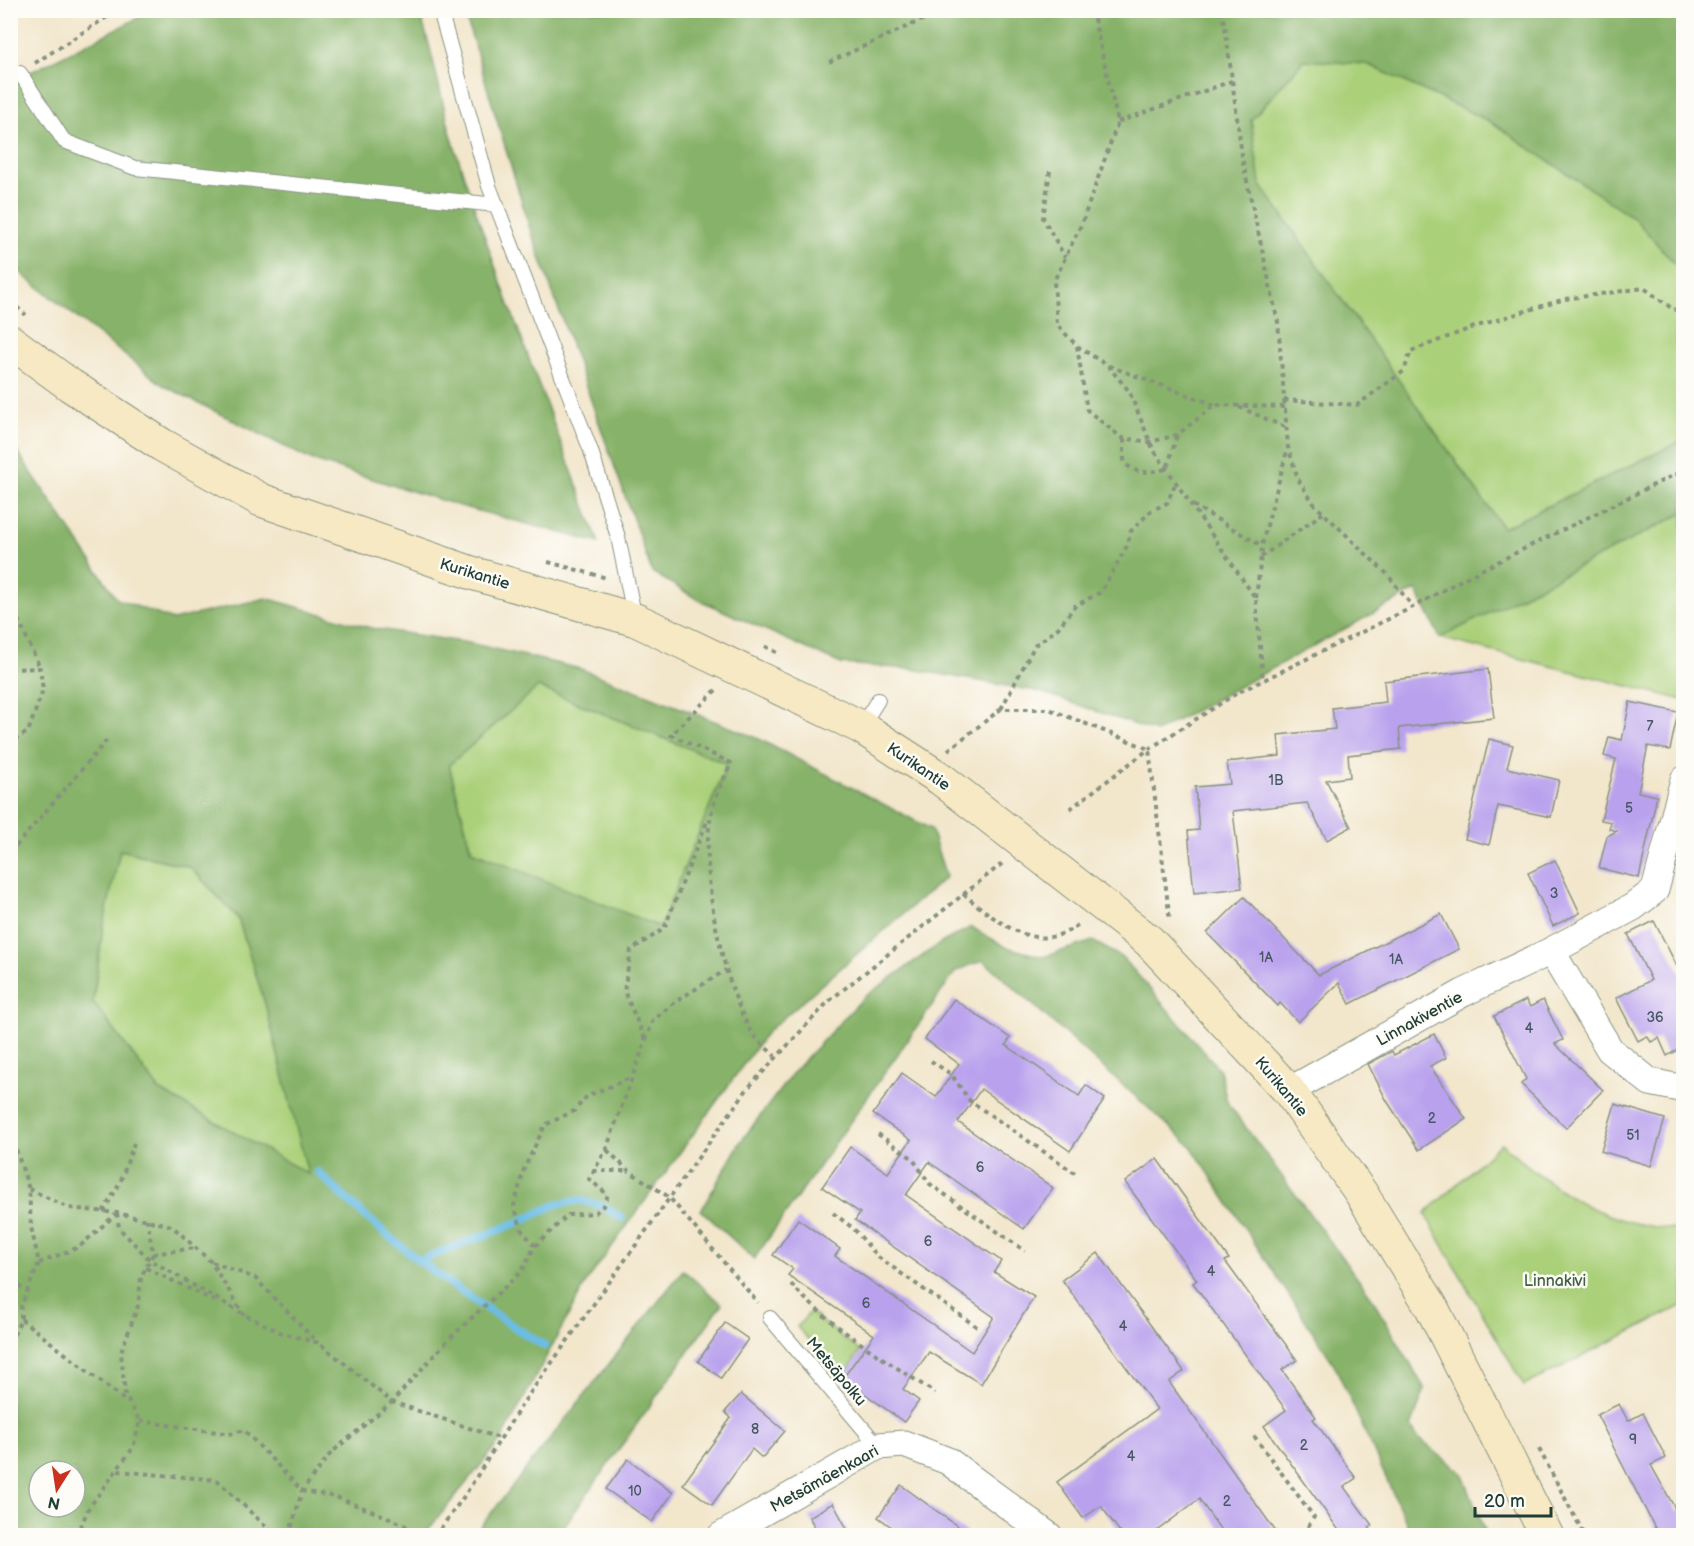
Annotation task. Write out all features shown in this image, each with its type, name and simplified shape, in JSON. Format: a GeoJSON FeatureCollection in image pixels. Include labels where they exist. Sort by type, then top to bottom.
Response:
{"type":"FeatureCollection","features":[{"type":"Feature","properties":{"kind":"main road","name":"Kurikantie"},"geometry":{"type":"LineString","coordinates":[[23,331],[70,385],[162,446],[261,500],[475,574],[636,620],[870,714],[941,779],[1149,941],[1289,1090],[1360,1193],[1431,1306],[1541,1533]]}},
{"type":"Feature","properties":{"kind":"street","name":"Linnakiventie"},"geometry":{"type":"LineString","coordinates":[[1289,1090],[1463,993],[1551,951],[1633,907],[1655,890],[1683,780]]}},
{"type":"Feature","properties":{"kind":"street"},"geometry":{"type":"LineString","coordinates":[[1551,951],[1610,1050],[1650,1082],[1683,1089]]}},
{"type":"Feature","properties":{"kind":"street","name":"Metsämäenkaari"},"geometry":{"type":"LineString","coordinates":[[721,1536],[878,1446],[904,1444],[948,1461],[1049,1536]]}},
{"type":"Feature","properties":{"kind":"lane"},"geometry":{"type":"LineString","coordinates":[[440,10],[497,205],[591,451],[618,537],[636,620]]}},
{"type":"Feature","properties":{"kind":"lane"},"geometry":{"type":"LineString","coordinates":[[20,73],[64,141],[135,168],[497,205]]}},
{"type":"Feature","properties":{"kind":"lane","name":"Metsäpolku"},"geometry":{"type":"LineString","coordinates":[[770,1318],[878,1446]]}},
{"type":"Feature","properties":{"kind":"path"},"geometry":{"type":"LineString","coordinates":[[20,73],[118,10]]}},
{"type":"Feature","properties":{"kind":"path"},"geometry":{"type":"LineString","coordinates":[[829,62],[944,10]]}},
{"type":"Feature","properties":{"kind":"path"},"geometry":{"type":"LineString","coordinates":[[1092,10],[1118,122],[1082,223],[1054,281],[1057,325],[1077,346],[1108,366],[1215,405],[1285,407]]}},
{"type":"Feature","properties":{"kind":"path"},"geometry":{"type":"LineString","coordinates":[[1220,10],[1225,26],[1243,163],[1278,322],[1288,447],[1298,479],[1323,513],[1387,574],[1413,607]]}},
{"type":"Feature","properties":{"kind":"path"},"geometry":{"type":"LineString","coordinates":[[1118,122],[1232,81]]}},
{"type":"Feature","properties":{"kind":"path"},"geometry":{"type":"LineString","coordinates":[[1050,171],[1043,218],[1065,258]]}},
{"type":"Feature","properties":{"kind":"path"},"geometry":{"type":"LineString","coordinates":[[1284,400],[1357,405],[1404,371],[1412,351],[1474,327],[1565,299],[1644,288],[1674,310],[1683,307]]}},
{"type":"Feature","properties":{"kind":"path"},"geometry":{"type":"LineString","coordinates":[[10,302],[23,331]]}},
{"type":"Feature","properties":{"kind":"path"},"geometry":{"type":"LineString","coordinates":[[1077,346],[1087,410],[1124,439],[1150,442],[1177,435],[1215,405]]}},
{"type":"Feature","properties":{"kind":"path"},"geometry":{"type":"LineString","coordinates":[[1108,366],[1129,391],[1150,442],[1167,469],[1256,599]]}},
{"type":"Feature","properties":{"kind":"path"},"geometry":{"type":"LineString","coordinates":[[1236,405],[1287,428]]}},
{"type":"Feature","properties":{"kind":"path"},"geometry":{"type":"LineString","coordinates":[[1167,469],[1177,435]]}},
{"type":"Feature","properties":{"kind":"path"},"geometry":{"type":"LineString","coordinates":[[1124,439],[1124,462],[1132,471],[1167,469]]}},
{"type":"Feature","properties":{"kind":"path"},"geometry":{"type":"LineString","coordinates":[[1263,681],[1256,599],[1260,557],[1288,447]]}},
{"type":"Feature","properties":{"kind":"path"},"geometry":{"type":"LineString","coordinates":[[1070,809],[1149,749],[1237,693],[1683,470]]}},
{"type":"Feature","properties":{"kind":"path"},"geometry":{"type":"LineString","coordinates":[[948,750],[1000,709],[1035,645],[1058,628],[1076,606],[1101,592],[1127,546],[1131,531],[1151,511],[1167,504],[1176,482]]}},
{"type":"Feature","properties":{"kind":"path"},"geometry":{"type":"LineString","coordinates":[[1190,503],[1262,546]]}},
{"type":"Feature","properties":{"kind":"path"},"geometry":{"type":"LineString","coordinates":[[1260,557],[1323,513]]}},
{"type":"Feature","properties":{"kind":"path"},"geometry":{"type":"LineString","coordinates":[[537,559],[628,584]]}},
{"type":"Feature","properties":{"kind":"path"},"geometry":{"type":"LineString","coordinates":[[10,742],[28,732],[43,690],[40,668],[18,619]]}},
{"type":"Feature","properties":{"kind":"path"},"geometry":{"type":"LineString","coordinates":[[764,646],[784,656]]}},
{"type":"Feature","properties":{"kind":"path"},"geometry":{"type":"LineString","coordinates":[[10,669],[40,668]]}},
{"type":"Feature","properties":{"kind":"path"},"geometry":{"type":"LineString","coordinates":[[645,1039],[624,991],[631,950],[664,929],[731,764],[671,735],[719,687]]}},
{"type":"Feature","properties":{"kind":"path"},"geometry":{"type":"LineString","coordinates":[[1000,709],[1049,709],[1149,749]]}},
{"type":"Feature","properties":{"kind":"path"},"geometry":{"type":"LineString","coordinates":[[10,853],[107,740]]}},
{"type":"Feature","properties":{"kind":"path"},"geometry":{"type":"LineString","coordinates":[[939,745],[957,757]]}},
{"type":"Feature","properties":{"kind":"path"},"geometry":{"type":"LineString","coordinates":[[1149,749],[1171,928],[1162,920]]}},
{"type":"Feature","properties":{"kind":"path"},"geometry":{"type":"LineString","coordinates":[[711,814],[708,848],[714,925],[726,970],[750,1032],[775,1056]]}},
{"type":"Feature","properties":{"kind":"path"},"geometry":{"type":"LineString","coordinates":[[435,1536],[502,1439],[523,1403],[748,1088],[775,1056],[829,1001],[1008,860]]}},
{"type":"Feature","properties":{"kind":"path"},"geometry":{"type":"LineString","coordinates":[[963,894],[993,918],[1024,934],[1043,939],[1072,930],[1103,905]]}},
{"type":"Feature","properties":{"kind":"path"},"geometry":{"type":"LineString","coordinates":[[289,1536],[302,1491],[331,1453],[393,1402],[447,1341],[522,1271],[535,1246],[568,1215],[596,1213],[603,1206],[608,1195],[606,1190],[591,1183],[589,1179],[606,1150],[652,1020],[678,1000],[726,970]]}},
{"type":"Feature","properties":{"kind":"path"},"geometry":{"type":"LineString","coordinates":[[931,1061],[951,1074],[970,1101],[1075,1173]]}},
{"type":"Feature","properties":{"kind":"path"},"geometry":{"type":"LineString","coordinates":[[535,1246],[522,1230],[514,1206],[524,1169],[545,1125],[574,1111],[587,1096],[631,1078]]}},
{"type":"Feature","properties":{"kind":"path"},"geometry":{"type":"LineString","coordinates":[[10,1096],[15,1146],[29,1189],[31,1227],[39,1263],[21,1306],[21,1319],[10,1343]]}},
{"type":"Feature","properties":{"kind":"path"},"geometry":{"type":"LineString","coordinates":[[879,1134],[912,1158],[930,1184],[1025,1251]]}},
{"type":"Feature","properties":{"kind":"path"},"geometry":{"type":"LineString","coordinates":[[103,1212],[120,1183],[134,1143]]}},
{"type":"Feature","properties":{"kind":"path"},"geometry":{"type":"LineString","coordinates":[[606,1150],[629,1171],[669,1197],[770,1318]]}},
{"type":"Feature","properties":{"kind":"path"},"geometry":{"type":"LineString","coordinates":[[593,1171],[629,1171]]}},
{"type":"Feature","properties":{"kind":"path"},"geometry":{"type":"LineString","coordinates":[[29,1189],[69,1208],[117,1213],[172,1226],[211,1262],[245,1315]]}},
{"type":"Feature","properties":{"kind":"path"},"geometry":{"type":"LineString","coordinates":[[39,1263],[79,1247],[117,1213]]}},
{"type":"Feature","properties":{"kind":"path"},"geometry":{"type":"LineString","coordinates":[[117,1213],[119,1228],[150,1260],[236,1311]]}},
{"type":"Feature","properties":{"kind":"path"},"geometry":{"type":"LineString","coordinates":[[833,1213],[854,1229],[878,1257],[977,1327]]}},
{"type":"Feature","properties":{"kind":"path"},"geometry":{"type":"LineString","coordinates":[[77,1536],[88,1509],[133,1448],[140,1421],[125,1395],[121,1352],[138,1306],[141,1277],[153,1254],[147,1219]]}},
{"type":"Feature","properties":{"kind":"path"},"geometry":{"type":"LineString","coordinates":[[153,1254],[196,1248]]}},
{"type":"Feature","properties":{"kind":"path"},"geometry":{"type":"LineString","coordinates":[[211,1262],[255,1278],[319,1343],[393,1402],[502,1439]]}},
{"type":"Feature","properties":{"kind":"path"},"geometry":{"type":"LineString","coordinates":[[146,1268],[282,1333],[319,1343]]}},
{"type":"Feature","properties":{"kind":"path"},"geometry":{"type":"LineString","coordinates":[[10,1282],[28,1290]]}},
{"type":"Feature","properties":{"kind":"path"},"geometry":{"type":"LineString","coordinates":[[791,1284],[812,1307],[827,1319],[935,1393]]}},
{"type":"Feature","properties":{"kind":"path"},"geometry":{"type":"LineString","coordinates":[[21,1319],[131,1405]]}},
{"type":"Feature","properties":{"kind":"path"},"geometry":{"type":"LineString","coordinates":[[140,1421],[231,1434],[244,1430],[302,1491],[336,1497],[392,1519],[424,1536]]}},
{"type":"Feature","properties":{"kind":"path"},"geometry":{"type":"LineString","coordinates":[[1254,1436],[1314,1517],[1304,1535]]}},
{"type":"Feature","properties":{"kind":"path"},"geometry":{"type":"LineString","coordinates":[[1534,1441],[1585,1536]]}},
{"type":"Feature","properties":{"kind":"path"},"geometry":{"type":"LineString","coordinates":[[118,1471],[217,1480],[276,1536]]}},
{"type":"Feature","properties":{"kind":"green space"},"geometry":{"type":"Polygon","coordinates":[[[152,11],[419,11],[451,134],[472,200],[599,543],[460,506],[311,460],[163,385],[24,276],[11,262],[11,82],[152,11]]]}},
{"type":"Feature","properties":{"kind":"green space"},"geometry":{"type":"Polygon","coordinates":[[[464,11],[1683,11],[1683,273],[1634,218],[1489,121],[1367,64],[1304,60],[1251,120],[1260,184],[1503,528],[1683,440],[1683,513],[1440,638],[1416,590],[1156,732],[1041,692],[911,669],[841,664],[697,599],[652,572],[530,229],[464,11]]]}},
{"type":"Feature","properties":{"kind":"green space"},"geometry":{"type":"Polygon","coordinates":[[[1304,60],[1367,64],[1489,121],[1634,218],[1683,273],[1683,440],[1503,528],[1260,184],[1251,120],[1304,60]]]}},
{"type":"Feature","properties":{"kind":"green space"},"geometry":{"type":"Polygon","coordinates":[[[10,441],[117,599],[173,620],[266,598],[371,628],[469,643],[581,669],[755,737],[931,829],[946,877],[767,1032],[587,1281],[502,1439],[424,1535],[11,1535],[10,441]],[[538,687],[449,765],[471,851],[660,927],[727,764],[538,687]],[[120,850],[103,927],[93,1002],[159,1090],[308,1174],[266,1007],[238,918],[190,867],[120,850]]]}},
{"type":"Feature","properties":{"kind":"green space"},"geometry":{"type":"Polygon","coordinates":[[[1683,513],[1683,700],[1440,638],[1683,513]]]}},
{"type":"Feature","properties":{"kind":"green space"},"geometry":{"type":"Polygon","coordinates":[[[538,687],[727,764],[661,928],[472,851],[449,765],[538,687]]]}},
{"type":"Feature","properties":{"kind":"green space"},"geometry":{"type":"Polygon","coordinates":[[[120,850],[190,867],[238,918],[266,1007],[309,1175],[159,1090],[93,1002],[103,927],[120,850]]]}},
{"type":"Feature","properties":{"kind":"green space"},"geometry":{"type":"Polygon","coordinates":[[[971,927],[1006,947],[1043,957],[1093,941],[1123,958],[1220,1070],[1227,1102],[1372,1298],[1425,1389],[1411,1427],[1418,1438],[1462,1473],[1487,1535],[1412,1535],[1334,1364],[1191,1146],[983,960],[956,971],[754,1259],[701,1210],[741,1141],[795,1070],[864,997],[941,943],[971,927]]]}},
{"type":"Feature","properties":{"kind":"green space","name":"Linnakivi"},"geometry":{"type":"Polygon","coordinates":[[[1501,1143],[1543,1178],[1584,1204],[1630,1222],[1683,1230],[1683,1305],[1524,1386],[1425,1214],[1501,1143]]]}},
{"type":"Feature","properties":{"kind":"green space"},"geometry":{"type":"Polygon","coordinates":[[[683,1270],[722,1304],[558,1535],[474,1535],[683,1270]]]}},
{"type":"Feature","properties":{"kind":"green space"},"geometry":{"type":"Polygon","coordinates":[[[810,1312],[860,1351],[843,1378],[797,1327],[810,1312]]]}},
{"type":"Feature","properties":{"kind":"building"},"geometry":{"type":"Polygon","coordinates":[[[1488,669],[1494,718],[1399,728],[1401,749],[1348,755],[1350,777],[1326,780],[1351,827],[1327,840],[1307,803],[1233,811],[1242,888],[1194,893],[1188,831],[1199,830],[1195,787],[1230,784],[1227,762],[1280,756],[1278,735],[1335,729],[1332,708],[1386,702],[1384,681],[1488,669]]]}},
{"type":"Feature","properties":{"kind":"building"},"geometry":{"type":"Polygon","coordinates":[[[1630,702],[1678,712],[1670,750],[1648,746],[1638,792],[1657,796],[1639,878],[1599,868],[1607,836],[1617,831],[1609,829],[1611,822],[1601,820],[1616,759],[1604,756],[1609,737],[1622,740],[1630,702]]]}},
{"type":"Feature","properties":{"kind":"building"},"geometry":{"type":"Polygon","coordinates":[[[1489,739],[1513,745],[1507,768],[1559,780],[1551,817],[1498,806],[1489,845],[1465,839],[1489,739]]]}},
{"type":"Feature","properties":{"kind":"building"},"geometry":{"type":"Polygon","coordinates":[[[1555,860],[1580,913],[1553,926],[1528,873],[1555,860]]]}},
{"type":"Feature","properties":{"kind":"building"},"geometry":{"type":"Polygon","coordinates":[[[1244,897],[1319,975],[1441,914],[1459,949],[1350,1004],[1339,983],[1298,1022],[1280,1003],[1278,1006],[1207,933],[1244,897]]]}},
{"type":"Feature","properties":{"kind":"building"},"geometry":{"type":"Polygon","coordinates":[[[1654,921],[1683,978],[1683,1047],[1667,1056],[1659,1038],[1651,1042],[1647,1036],[1638,1041],[1616,998],[1651,980],[1628,934],[1654,921]]]}},
{"type":"Feature","properties":{"kind":"building"},"geometry":{"type":"Polygon","coordinates":[[[954,999],[1010,1038],[1006,1045],[1079,1096],[1086,1085],[1105,1099],[1070,1151],[981,1089],[958,1122],[1053,1188],[1024,1229],[929,1162],[906,1195],[1001,1261],[994,1272],[1034,1297],[981,1384],[929,1352],[903,1389],[919,1401],[904,1422],[843,1378],[874,1335],[788,1275],[793,1269],[773,1255],[798,1219],[840,1249],[835,1256],[972,1352],[994,1317],[855,1220],[860,1213],[822,1187],[850,1147],[888,1173],[911,1140],[873,1114],[902,1073],[936,1097],[959,1064],[925,1039],[954,999]]]}},
{"type":"Feature","properties":{"kind":"building"},"geometry":{"type":"Polygon","coordinates":[[[1526,1000],[1530,1007],[1543,1000],[1563,1040],[1555,1044],[1603,1090],[1566,1128],[1521,1084],[1526,1079],[1494,1016],[1526,1000]]]}},
{"type":"Feature","properties":{"kind":"building"},"geometry":{"type":"Polygon","coordinates":[[[1434,1034],[1446,1058],[1430,1066],[1466,1119],[1419,1150],[1387,1101],[1368,1064],[1392,1051],[1394,1055],[1434,1034]]]}},
{"type":"Feature","properties":{"kind":"building"},"geometry":{"type":"Polygon","coordinates":[[[1615,1104],[1665,1119],[1651,1166],[1601,1151],[1615,1104]]]}},
{"type":"Feature","properties":{"kind":"building"},"geometry":{"type":"Polygon","coordinates":[[[1157,1159],[1229,1259],[1225,1261],[1297,1360],[1282,1370],[1316,1417],[1313,1419],[1356,1478],[1344,1487],[1372,1525],[1369,1527],[1375,1536],[1343,1536],[1264,1426],[1286,1410],[1193,1283],[1197,1280],[1125,1182],[1157,1159]]]}},
{"type":"Feature","properties":{"kind":"building"},"geometry":{"type":"Polygon","coordinates":[[[1098,1253],[1184,1371],[1169,1382],[1279,1536],[1225,1536],[1199,1499],[1150,1536],[1123,1536],[1101,1506],[1083,1518],[1057,1482],[1157,1409],[1062,1280],[1098,1253]]]}},
{"type":"Feature","properties":{"kind":"building"},"geometry":{"type":"Polygon","coordinates":[[[725,1323],[748,1339],[721,1378],[698,1361],[725,1323]]]}},
{"type":"Feature","properties":{"kind":"building"},"geometry":{"type":"Polygon","coordinates":[[[741,1394],[785,1431],[762,1458],[752,1449],[712,1505],[683,1484],[731,1418],[725,1412],[741,1394]]]}},
{"type":"Feature","properties":{"kind":"building"},"geometry":{"type":"Polygon","coordinates":[[[1619,1404],[1628,1421],[1643,1413],[1666,1458],[1651,1465],[1677,1512],[1683,1509],[1683,1536],[1659,1536],[1597,1415],[1619,1404]]]}},
{"type":"Feature","properties":{"kind":"building"},"geometry":{"type":"Polygon","coordinates":[[[628,1459],[673,1493],[652,1522],[606,1489],[628,1459]]]}},
{"type":"Feature","properties":{"kind":"building"},"geometry":{"type":"Polygon","coordinates":[[[901,1485],[971,1536],[904,1536],[878,1517],[901,1485]]]}},
{"type":"Feature","properties":{"kind":"building"},"geometry":{"type":"Polygon","coordinates":[[[833,1503],[851,1536],[820,1536],[809,1517],[833,1503]]]}},
{"type":"Feature","properties":{"kind":"waterway"},"geometry":{"type":"LineString","coordinates":[[318,1172],[370,1221],[426,1266],[545,1346]]}},
{"type":"Feature","properties":{"kind":"waterway"},"geometry":{"type":"LineString","coordinates":[[418,1261],[519,1222],[557,1204],[580,1200],[603,1206],[622,1218]]}}]}
